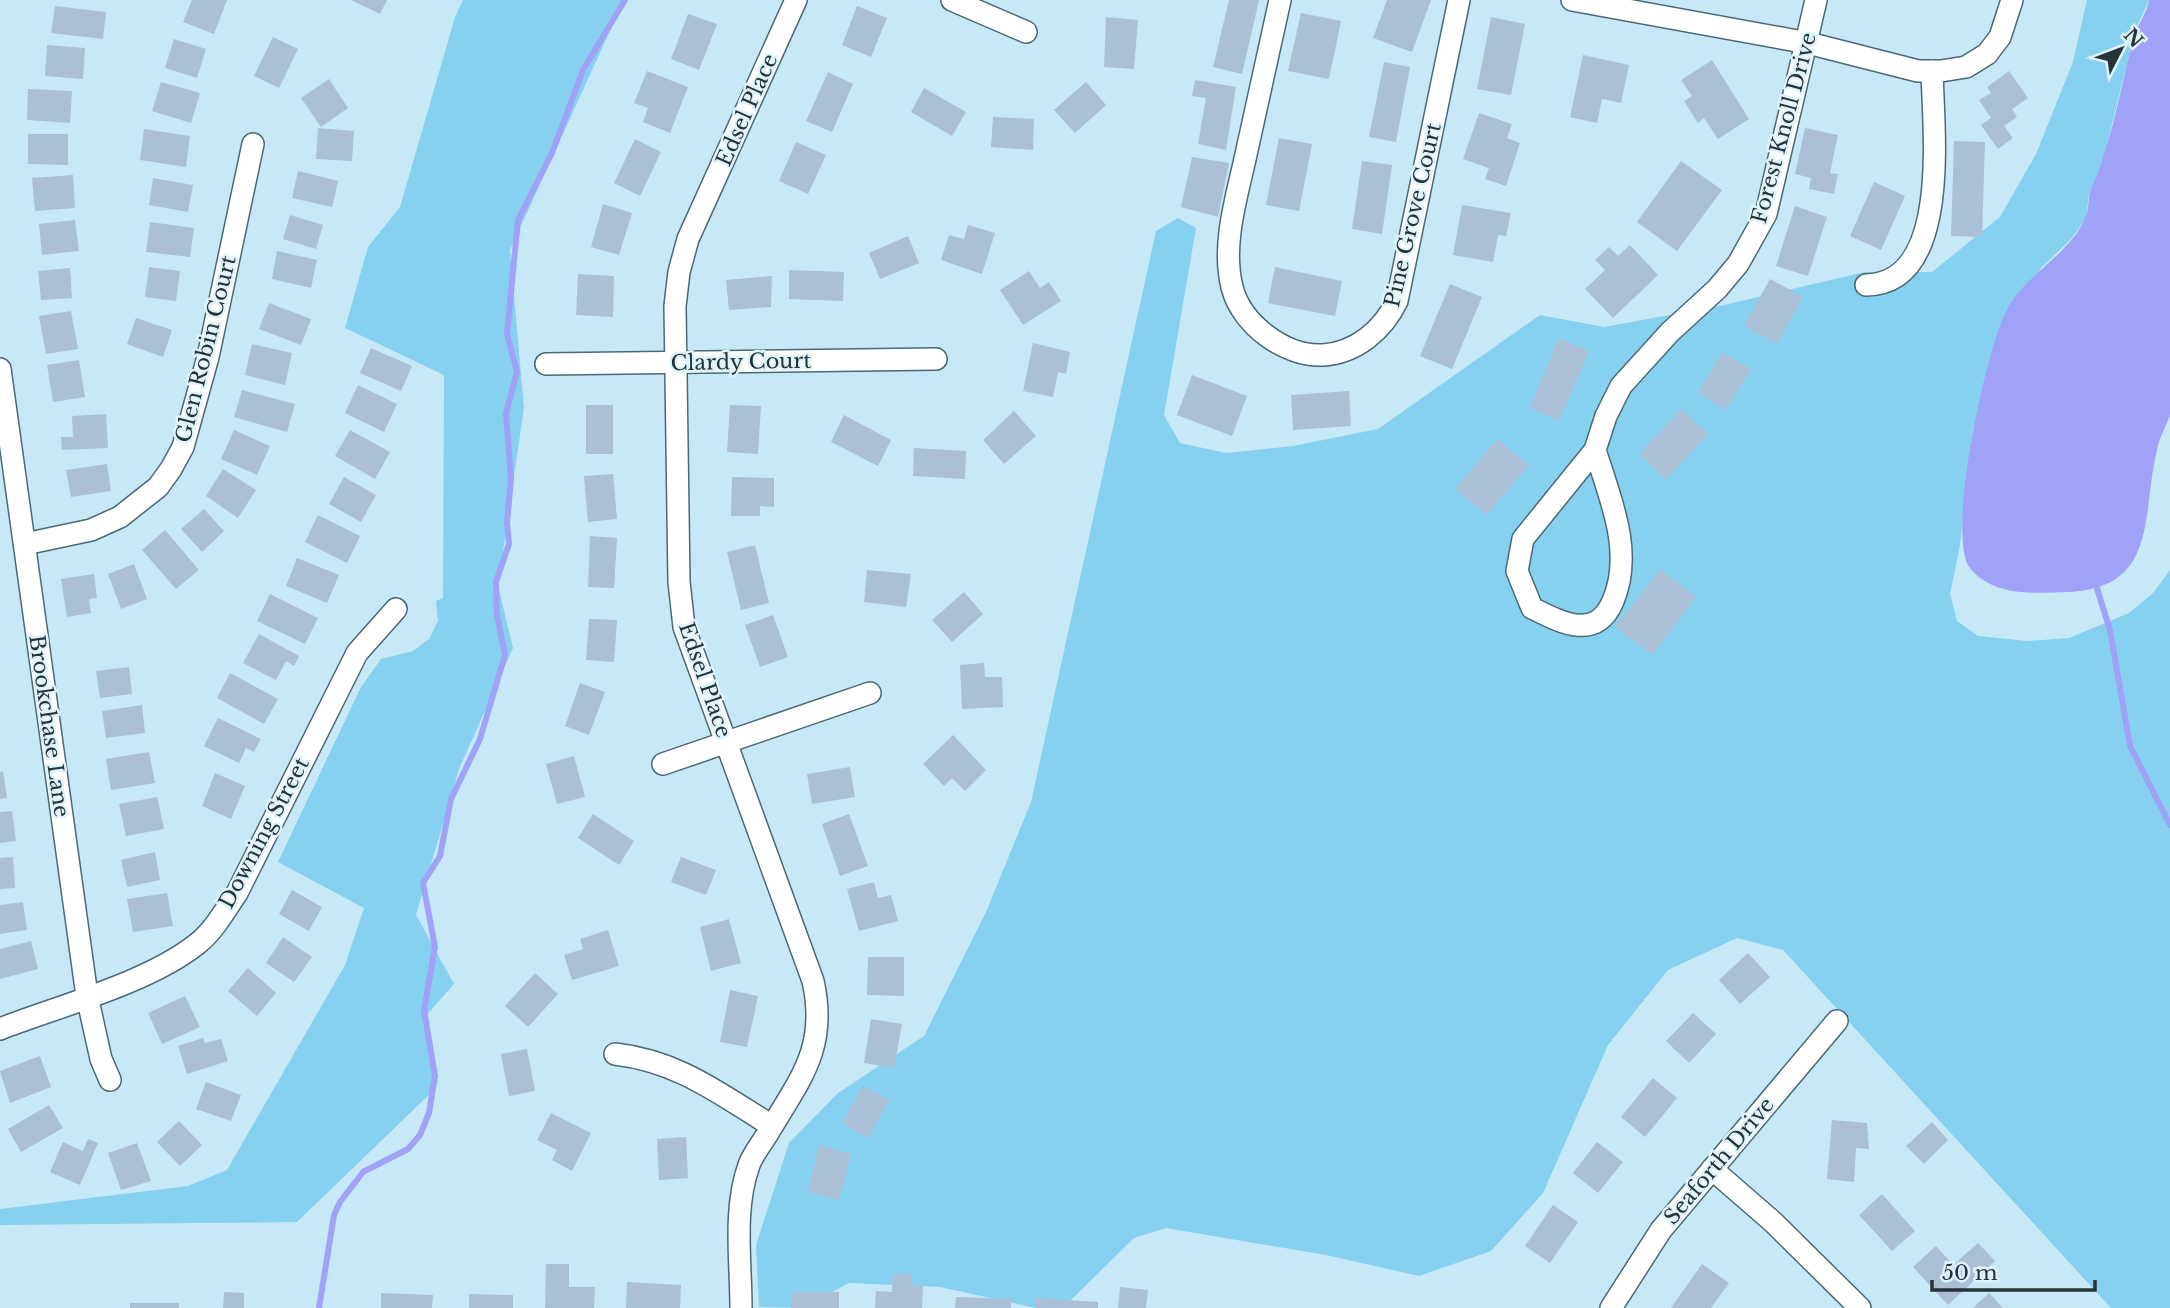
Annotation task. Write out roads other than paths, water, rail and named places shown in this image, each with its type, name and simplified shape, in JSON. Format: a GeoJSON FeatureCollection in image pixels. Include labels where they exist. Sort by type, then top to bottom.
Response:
{"type":"FeatureCollection","features":[{"type":"Feature","properties":{"kind":"street","name":"Edsel Place"},"geometry":{"type":"LineString","coordinates":[[741,1308],[742,1191],[750,1163],[808,1068],[816,1039],[817,1002],[813,981],[684,627],[679,582],[676,363],[678,284],[688,239],[796,0]]}},
{"type":"Feature","properties":{"kind":"street"},"geometry":{"type":"LineString","coordinates":[[953,0],[1026,32]]}},
{"type":"Feature","properties":{"kind":"street","name":"Pine Grove Court"},"geometry":{"type":"LineString","coordinates":[[1280,0],[1239,189],[1230,241],[1229,265],[1232,287],[1248,318],[1262,331],[1289,348],[1321,355],[1337,353],[1367,338],[1388,319],[1397,301],[1459,0]]}},
{"type":"Feature","properties":{"kind":"street"},"geometry":{"type":"LineString","coordinates":[[1572,0],[1808,43],[1880,63],[1933,71],[1966,67],[1987,54],[2000,37],[2012,0]]}},
{"type":"Feature","properties":{"kind":"street","name":"Forest Knoll Drive"},"geometry":{"type":"LineString","coordinates":[[1595,450],[1616,517],[1623,555],[1619,586],[1607,615],[1588,626],[1562,623],[1532,608],[1517,571],[1522,539],[1595,450],[1606,416],[1621,386],[1670,332],[1724,281],[1738,264],[1766,215],[1816,0]]}},
{"type":"Feature","properties":{"kind":"street"},"geometry":{"type":"LineString","coordinates":[[1866,285],[1893,281],[1920,249],[1934,185],[1933,71]]}},
{"type":"Feature","properties":{"kind":"street","name":"Glen Robin Court"},"geometry":{"type":"LineString","coordinates":[[25,544],[92,530],[120,517],[158,487],[171,469],[187,435],[208,357],[253,144]]}},
{"type":"Feature","properties":{"kind":"street","name":"Clardy Court"},"geometry":{"type":"LineString","coordinates":[[546,364],[936,359]]}},
{"type":"Feature","properties":{"kind":"street","name":"Brookchase Lane"},"geometry":{"type":"LineString","coordinates":[[0,369],[87,996],[101,1059],[110,1080]]}},
{"type":"Feature","properties":{"kind":"street","name":"Downing Street"},"geometry":{"type":"LineString","coordinates":[[0,1029],[132,979],[182,954],[212,929],[237,893],[357,653],[396,610]]}},
{"type":"Feature","properties":{"kind":"street"},"geometry":{"type":"LineString","coordinates":[[663,764],[870,693]]}},
{"type":"Feature","properties":{"kind":"street","name":"Seaforth Drive"},"geometry":{"type":"LineString","coordinates":[[1611,1308],[1654,1238],[1837,1021]]}},
{"type":"Feature","properties":{"kind":"street"},"geometry":{"type":"LineString","coordinates":[[615,1054],[668,1064],[772,1126]]}},
{"type":"Feature","properties":{"kind":"street"},"geometry":{"type":"LineString","coordinates":[[1712,1169],[1773,1222],[1860,1308]]}},
{"type":"Feature","properties":{"kind":"water"},"geometry":{"type":"Polygon","coordinates":[[[2149,0],[2170,0],[2170,415],[2158,446],[2141,544],[2132,562],[2118,577],[2097,587],[2042,593],[2002,589],[1979,577],[1970,568],[1964,550],[1962,519],[1980,396],[1990,357],[2009,306],[2027,283],[2070,242],[2085,218],[2090,192],[2112,128],[2133,39],[2149,0]]]}},
{"type":"Feature","properties":{"kind":"waterway"},"geometry":{"type":"LineString","coordinates":[[319,1308],[334,1215],[340,1202],[363,1172],[408,1149],[420,1135],[429,1113],[435,1076],[424,1010],[435,947],[423,883],[440,856],[451,799],[480,739],[505,655],[497,615],[496,582],[509,544],[507,523],[511,479],[506,413],[517,372],[507,334],[518,220],[552,153],[583,70],[625,0]]}},
{"type":"Feature","properties":{"kind":"waterway"},"geometry":{"type":"LineString","coordinates":[[2095,582],[2110,630],[2130,746],[2170,825]]}}]}
